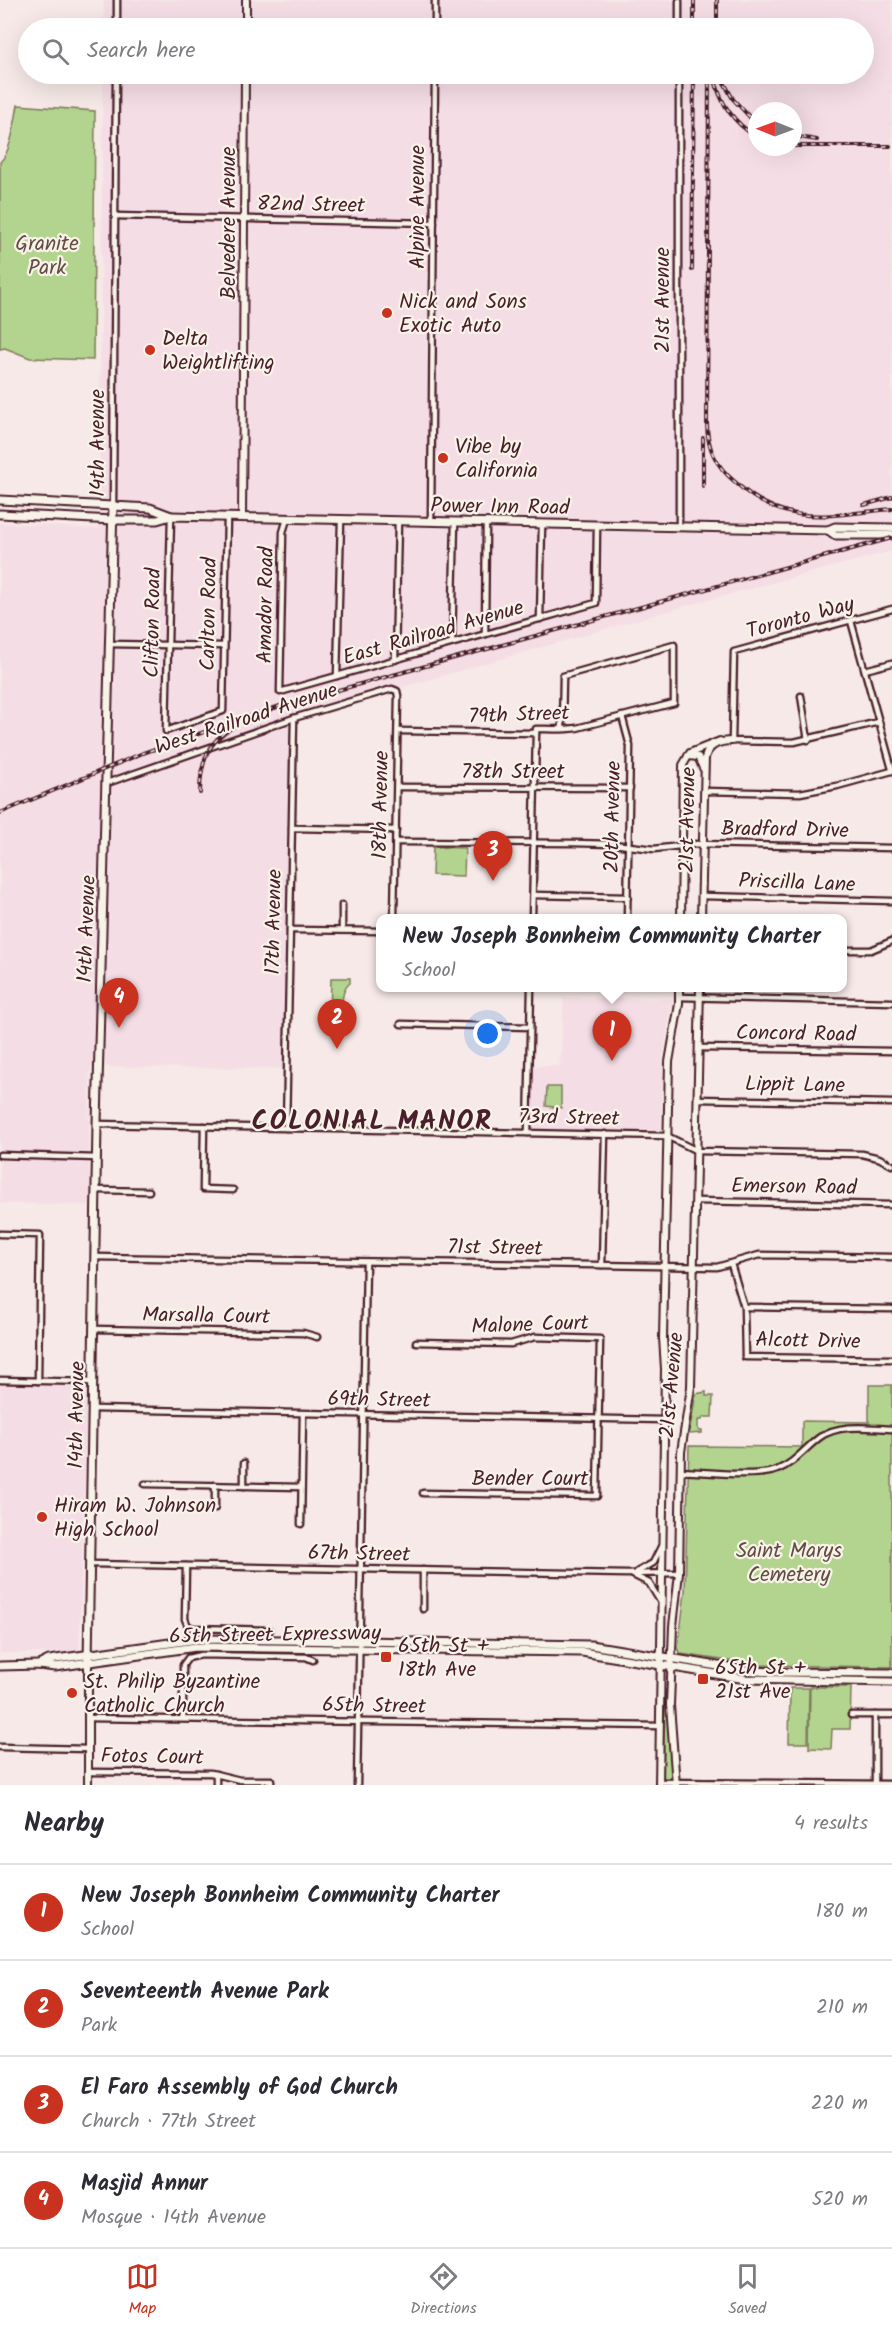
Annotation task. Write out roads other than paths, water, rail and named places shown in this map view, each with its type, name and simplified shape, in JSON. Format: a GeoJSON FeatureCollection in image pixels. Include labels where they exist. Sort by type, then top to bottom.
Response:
{"type":"FeatureCollection","features":[{"type":"Feature","properties":{"kind":"main road","name":"Power Inn Road"},"geometry":{"type":"LineString","coordinates":[[0,500],[156,509],[171,516]]}},
{"type":"Feature","properties":{"kind":"main road","name":"14th Avenue"},"geometry":{"type":"LineString","coordinates":[[88,1663],[97,1124],[113,505]]}},
{"type":"Feature","properties":{"kind":"main road","name":"Power Inn Road"},"geometry":{"type":"LineString","coordinates":[[0,514],[113,520],[157,520],[171,516],[828,530],[835,527],[892,528]]}},
{"type":"Feature","properties":{"kind":"main road","name":"Power Inn Road"},"geometry":{"type":"LineString","coordinates":[[828,530],[835,535],[892,536]]}},
{"type":"Feature","properties":{"kind":"main road","name":"65th Street Expressway"},"geometry":{"type":"LineString","coordinates":[[88,1654],[198,1639],[591,1645],[662,1655],[716,1666],[771,1672],[892,1673]]}},
{"type":"Feature","properties":{"kind":"main road","name":"65th Street Expressway"},"geometry":{"type":"LineString","coordinates":[[88,1663],[196,1647],[582,1652],[724,1676],[767,1680],[892,1682]]}},
{"type":"Feature","properties":{"kind":"main road"},"geometry":{"type":"LineString","coordinates":[[39,1665],[49,1660],[88,1654]]}},
{"type":"Feature","properties":{"kind":"main road"},"geometry":{"type":"LineString","coordinates":[[0,1666],[39,1665],[50,1668],[88,1663]]}},
{"type":"Feature","properties":{"kind":"street"},"geometry":{"type":"LineString","coordinates":[[117,0],[117,18]]}},
{"type":"Feature","properties":{"kind":"street"},"geometry":{"type":"LineString","coordinates":[[246,0],[246,18]]}},
{"type":"Feature","properties":{"kind":"street"},"geometry":{"type":"LineString","coordinates":[[435,0],[435,18]]}},
{"type":"Feature","properties":{"kind":"street"},"geometry":{"type":"LineString","coordinates":[[679,1],[679,18]]}},
{"type":"Feature","properties":{"kind":"street","name":"14th Avenue"},"geometry":{"type":"LineString","coordinates":[[113,505],[116,84]]}},
{"type":"Feature","properties":{"kind":"street","name":"Belvedere Avenue"},"geometry":{"type":"LineString","coordinates":[[242,518],[245,84]]}},
{"type":"Feature","properties":{"kind":"street","name":"Alpine Avenue"},"geometry":{"type":"LineString","coordinates":[[431,521],[435,84]]}},
{"type":"Feature","properties":{"kind":"street","name":"21st Avenue"},"geometry":{"type":"LineString","coordinates":[[679,84],[679,526]]}},
{"type":"Feature","properties":{"kind":"street","name":"82nd Street"},"geometry":{"type":"LineString","coordinates":[[115,216],[434,224]]}},
{"type":"Feature","properties":{"kind":"street","name":"Clifton Road"},"geometry":{"type":"LineString","coordinates":[[171,516],[166,731],[223,711]]}},
{"type":"Feature","properties":{"kind":"street","name":"Carlton Road"},"geometry":{"type":"LineString","coordinates":[[223,711],[227,517]]}},
{"type":"Feature","properties":{"kind":"street","name":"Amador Road"},"geometry":{"type":"LineString","coordinates":[[280,692],[284,532],[287,519]]}},
{"type":"Feature","properties":{"kind":"street"},"geometry":{"type":"LineString","coordinates":[[337,676],[341,520]]}},
{"type":"Feature","properties":{"kind":"street"},"geometry":{"type":"LineString","coordinates":[[395,660],[398,521]]}},
{"type":"Feature","properties":{"kind":"street"},"geometry":{"type":"LineString","coordinates":[[452,643],[455,522]]}},
{"type":"Feature","properties":{"kind":"street"},"geometry":{"type":"LineString","coordinates":[[484,634],[486,522]]}},
{"type":"Feature","properties":{"kind":"street"},"geometry":{"type":"LineString","coordinates":[[540,619],[542,524]]}},
{"type":"Feature","properties":{"kind":"street","name":"East Railroad Avenue"},"geometry":{"type":"LineString","coordinates":[[280,692],[596,603],[597,525]]}},
{"type":"Feature","properties":{"kind":"street","name":"Toronto Way"},"geometry":{"type":"LineString","coordinates":[[732,741],[734,652],[892,609]]}},
{"type":"Feature","properties":{"kind":"street"},"geometry":{"type":"LineString","coordinates":[[704,791],[800,793],[837,786],[892,770],[851,621]]}},
{"type":"Feature","properties":{"kind":"street"},"geometry":{"type":"LineString","coordinates":[[110,644],[224,646]]}},
{"type":"Feature","properties":{"kind":"street","name":"79th Street"},"geometry":{"type":"LineString","coordinates":[[398,731],[536,734],[536,729],[562,729],[577,729],[674,703],[674,645],[563,676],[562,729]]}},
{"type":"Feature","properties":{"kind":"street"},"geometry":{"type":"LineString","coordinates":[[865,670],[892,663]]}},
{"type":"Feature","properties":{"kind":"street","name":"West Railroad Avenue"},"geometry":{"type":"LineString","coordinates":[[107,783],[294,718],[388,690],[397,691]]}},
{"type":"Feature","properties":{"kind":"street","name":"18th Avenue"},"geometry":{"type":"LineString","coordinates":[[394,914],[397,691]]}},
{"type":"Feature","properties":{"kind":"street"},"geometry":{"type":"LineString","coordinates":[[801,696],[808,740]]}},
{"type":"Feature","properties":{"kind":"street","name":"20th Avenue"},"geometry":{"type":"LineString","coordinates":[[622,717],[630,746],[627,914]]}},
{"type":"Feature","properties":{"kind":"street","name":"17th Avenue"},"geometry":{"type":"LineString","coordinates":[[286,1128],[294,718]]}},
{"type":"Feature","properties":{"kind":"street"},"geometry":{"type":"LineString","coordinates":[[686,756],[720,741],[808,740],[879,722]]}},
{"type":"Feature","properties":{"kind":"street"},"geometry":{"type":"LineString","coordinates":[[532,914],[536,734]]}},
{"type":"Feature","properties":{"kind":"street","name":"21st Avenue"},"geometry":{"type":"LineString","coordinates":[[701,914],[704,771],[706,753],[720,741]]}},
{"type":"Feature","properties":{"kind":"street"},"geometry":{"type":"LineString","coordinates":[[686,756],[698,757],[704,771]]}},
{"type":"Feature","properties":{"kind":"street","name":"21st Avenue"},"geometry":{"type":"LineString","coordinates":[[681,914],[682,771],[686,756]]}},
{"type":"Feature","properties":{"kind":"street","name":"78th Street"},"geometry":{"type":"LineString","coordinates":[[397,787],[630,788]]}},
{"type":"Feature","properties":{"kind":"street"},"geometry":{"type":"LineString","coordinates":[[292,828],[396,830]]}},
{"type":"Feature","properties":{"kind":"street","name":"Bradford Drive"},"geometry":{"type":"LineString","coordinates":[[396,842],[614,844],[654,849],[703,844],[892,848]]}},
{"type":"Feature","properties":{"kind":"street"},"geometry":{"type":"LineString","coordinates":[[533,895],[628,897]]}},
{"type":"Feature","properties":{"kind":"street","name":"Priscilla Lane"},"geometry":{"type":"LineString","coordinates":[[702,896],[892,901]]}},
{"type":"Feature","properties":{"kind":"street"},"geometry":{"type":"LineString","coordinates":[[342,905],[342,930]]}},
{"type":"Feature","properties":{"kind":"street"},"geometry":{"type":"LineString","coordinates":[[290,930],[376,931]]}},
{"type":"Feature","properties":{"kind":"street"},"geometry":{"type":"LineString","coordinates":[[847,950],[871,950],[892,941]]}},
{"type":"Feature","properties":{"kind":"street"},"geometry":{"type":"LineString","coordinates":[[528,1132],[531,992]]}},
{"type":"Feature","properties":{"kind":"street","name":"21st Avenue"},"geometry":{"type":"LineString","coordinates":[[659,1783],[667,1136],[669,1062],[679,992]]}},
{"type":"Feature","properties":{"kind":"street","name":"21st Avenue"},"geometry":{"type":"LineString","coordinates":[[676,1783],[675,1755],[670,1724],[672,1657],[679,1573],[681,1452],[691,1387],[700,992]]}},
{"type":"Feature","properties":{"kind":"street"},"geometry":{"type":"LineString","coordinates":[[679,997],[892,1002]]}},
{"type":"Feature","properties":{"kind":"street"},"geometry":{"type":"LineString","coordinates":[[401,1024],[530,1027]]}},
{"type":"Feature","properties":{"kind":"street","name":"Concord Road"},"geometry":{"type":"LineString","coordinates":[[699,1048],[892,1052]]}},
{"type":"Feature","properties":{"kind":"street","name":"Lippit Lane"},"geometry":{"type":"LineString","coordinates":[[698,1099],[892,1103]]}},
{"type":"Feature","properties":{"kind":"street","name":"73rd Street"},"geometry":{"type":"LineString","coordinates":[[97,1124],[667,1136],[697,1151],[862,1154],[879,1158],[892,1165]]}},
{"type":"Feature","properties":{"kind":"street"},"geometry":{"type":"LineString","coordinates":[[204,1126],[203,1189],[233,1190]]}},
{"type":"Feature","properties":{"kind":"street"},"geometry":{"type":"LineString","coordinates":[[602,1265],[605,1134]]}},
{"type":"Feature","properties":{"kind":"street"},"geometry":{"type":"LineString","coordinates":[[0,1155],[97,1158]]}},
{"type":"Feature","properties":{"kind":"street"},"geometry":{"type":"LineString","coordinates":[[96,1190],[149,1191]]}},
{"type":"Feature","properties":{"kind":"street","name":"Emerson Road"},"geometry":{"type":"LineString","coordinates":[[696,1201],[892,1205]]}},
{"type":"Feature","properties":{"kind":"street"},"geometry":{"type":"LineString","coordinates":[[0,1234],[40,1235],[38,1381]]}},
{"type":"Feature","properties":{"kind":"street","name":"71st Street"},"geometry":{"type":"LineString","coordinates":[[95,1257],[694,1267],[717,1267],[766,1255],[892,1257]]}},
{"type":"Feature","properties":{"kind":"street"},"geometry":{"type":"LineString","coordinates":[[357,1785],[366,1262]]}},
{"type":"Feature","properties":{"kind":"street","name":"Alcott Drive"},"geometry":{"type":"LineString","coordinates":[[731,1264],[744,1307],[745,1357],[892,1359]]}},
{"type":"Feature","properties":{"kind":"street"},"geometry":{"type":"LineString","coordinates":[[744,1307],[892,1309]]}},
{"type":"Feature","properties":{"kind":"street","name":"Marsalla Court"},"geometry":{"type":"LineString","coordinates":[[94,1329],[303,1333],[317,1337]]}},
{"type":"Feature","properties":{"kind":"street","name":"Malone Court"},"geometry":{"type":"LineString","coordinates":[[416,1342],[511,1344],[535,1337],[600,1339],[599,1419]]}},
{"type":"Feature","properties":{"kind":"street"},"geometry":{"type":"LineString","coordinates":[[0,1380],[93,1382]]}},
{"type":"Feature","properties":{"kind":"street","name":"69th Street"},"geometry":{"type":"LineString","coordinates":[[93,1409],[664,1420]]}},
{"type":"Feature","properties":{"kind":"street"},"geometry":{"type":"LineString","coordinates":[[301,1524],[303,1414]]}},
{"type":"Feature","properties":{"kind":"street","name":"Bender Court"},"geometry":{"type":"LineString","coordinates":[[423,1493],[597,1496],[599,1419]]}},
{"type":"Feature","properties":{"kind":"street"},"geometry":{"type":"LineString","coordinates":[[681,1471],[769,1472],[793,1462],[820,1437],[833,1431],[847,1428],[892,1429]]}},
{"type":"Feature","properties":{"kind":"street"},"geometry":{"type":"LineString","coordinates":[[244,1463],[244,1486]]}},
{"type":"Feature","properties":{"kind":"street"},"geometry":{"type":"LineString","coordinates":[[145,1484],[301,1487]]}},
{"type":"Feature","properties":{"kind":"street"},"geometry":{"type":"LineString","coordinates":[[215,1485],[215,1509]]}},
{"type":"Feature","properties":{"kind":"street","name":"67th Street"},"geometry":{"type":"LineString","coordinates":[[627,1574],[648,1567],[663,1544]]}},
{"type":"Feature","properties":{"kind":"street","name":"67th Street"},"geometry":{"type":"LineString","coordinates":[[90,1564],[679,1573]]}},
{"type":"Feature","properties":{"kind":"street"},"geometry":{"type":"LineString","coordinates":[[186,1566],[184,1619],[188,1626],[270,1630]]}},
{"type":"Feature","properties":{"kind":"street"},"geometry":{"type":"LineString","coordinates":[[423,1570],[423,1609]]}},
{"type":"Feature","properties":{"kind":"street","name":"67th Street"},"geometry":{"type":"LineString","coordinates":[[627,1574],[637,1576],[649,1583],[656,1592],[661,1605]]}},
{"type":"Feature","properties":{"kind":"street"},"geometry":{"type":"LineString","coordinates":[[183,1718],[183,1665],[188,1658],[201,1655],[306,1657],[313,1660]]}},
{"type":"Feature","properties":{"kind":"street","name":"14th Avenue"},"geometry":{"type":"LineString","coordinates":[[88,1663],[88,1785]]}},
{"type":"Feature","properties":{"kind":"street"},"geometry":{"type":"LineString","coordinates":[[850,1714],[892,1715]]}},
{"type":"Feature","properties":{"kind":"street"},"geometry":{"type":"LineString","coordinates":[[875,1715],[875,1784]]}},
{"type":"Feature","properties":{"kind":"street","name":"65th Street"},"geometry":{"type":"LineString","coordinates":[[88,1718],[660,1726]]}},
{"type":"Feature","properties":{"kind":"street"},"geometry":{"type":"LineString","coordinates":[[0,1747],[88,1749]]}},
{"type":"Feature","properties":{"kind":"street","name":"Fotos Court"},"geometry":{"type":"LineString","coordinates":[[88,1772],[216,1774],[240,1780],[271,1780],[271,1785]]}},
{"type":"Feature","properties":{"kind":"street","name":"Fotos Court"},"geometry":{"type":"LineString","coordinates":[[216,1774],[216,1785]]}},
{"type":"Feature","properties":{"kind":"street"},"geometry":{"type":"LineString","coordinates":[[659,1783],[892,1784]]}},
{"type":"Feature","properties":{"kind":"railway"},"geometry":{"type":"LineString","coordinates":[[694,0],[694,18]]}},
{"type":"Feature","properties":{"kind":"railway"},"geometry":{"type":"LineString","coordinates":[[717,0],[717,18]]}},
{"type":"Feature","properties":{"kind":"railway"},"geometry":{"type":"LineString","coordinates":[[692,270],[694,84]]}},
{"type":"Feature","properties":{"kind":"railway"},"geometry":{"type":"LineString","coordinates":[[709,84],[707,424],[714,456],[728,475],[753,496],[789,513],[828,515],[892,509]]}},
{"type":"Feature","properties":{"kind":"railway"},"geometry":{"type":"LineString","coordinates":[[716,84],[728,110],[748,131]]}},
{"type":"Feature","properties":{"kind":"railway"},"geometry":{"type":"LineString","coordinates":[[725,84],[733,99],[748,115]]}},
{"type":"Feature","properties":{"kind":"railway"},"geometry":{"type":"LineString","coordinates":[[802,138],[817,140]]}},
{"type":"Feature","properties":{"kind":"railway"},"geometry":{"type":"LineString","coordinates":[[802,146],[890,146]]}},
{"type":"Feature","properties":{"kind":"railway"},"geometry":{"type":"LineString","coordinates":[[703,438],[703,486]]}},
{"type":"Feature","properties":{"kind":"railway"},"geometry":{"type":"LineString","coordinates":[[864,505],[892,497]]}},
{"type":"Feature","properties":{"kind":"railway"},"geometry":{"type":"LineString","coordinates":[[0,813],[143,753],[280,706],[892,538]]}},
{"type":"Feature","properties":{"kind":"railway"},"geometry":{"type":"LineString","coordinates":[[200,793],[207,755],[217,739],[233,727]]}},
{"type":"Feature","properties":{"kind":"place","name":"Nick and Sons Exotic Auto"},"geometry":{"type":"Point","coordinates":[387,313]}},
{"type":"Feature","properties":{"kind":"place","name":"Delta Weightlifting"},"geometry":{"type":"Point","coordinates":[150,350]}},
{"type":"Feature","properties":{"kind":"place","name":"Vibe by California"},"geometry":{"type":"Point","coordinates":[443,458]}},
{"type":"Feature","properties":{"kind":"place","name":"El Faro Assembly of God Church"},"geometry":{"type":"Point","coordinates":[493,881]}},
{"type":"Feature","properties":{"kind":"place","name":"Masjid Annur"},"geometry":{"type":"Point","coordinates":[119,1028]}},
{"type":"Feature","properties":{"kind":"place","name":"Seventeenth Avenue Park"},"geometry":{"type":"Point","coordinates":[337,1049]}},
{"type":"Feature","properties":{"kind":"place","name":"New Joseph Bonnheim Community Charter"},"geometry":{"type":"Point","coordinates":[612,1061]}},
{"type":"Feature","properties":{"kind":"place","name":"Hiram W. Johnson High School"},"geometry":{"type":"Point","coordinates":[42,1517]}},
{"type":"Feature","properties":{"kind":"place","name":"65th St + 18th Ave"},"geometry":{"type":"Point","coordinates":[386,1657]}},
{"type":"Feature","properties":{"kind":"place","name":"65th St + 21st Ave"},"geometry":{"type":"Point","coordinates":[703,1679]}},
{"type":"Feature","properties":{"kind":"place","name":"St. Philip Byzantine Catholic Church"},"geometry":{"type":"Point","coordinates":[72,1693]}},
{"type":"Feature","properties":{"kind":"district","name":"COLONIAL MANOR"},"geometry":{"type":"Point","coordinates":[372,1120]}},
{"type":"Feature","properties":{"kind":"park label","name":"Granite Park"},"geometry":{"type":"Point","coordinates":[47,255]}},
{"type":"Feature","properties":{"kind":"park label","name":"Saint Marys Cemetery"},"geometry":{"type":"Point","coordinates":[789,1562]}}]}
